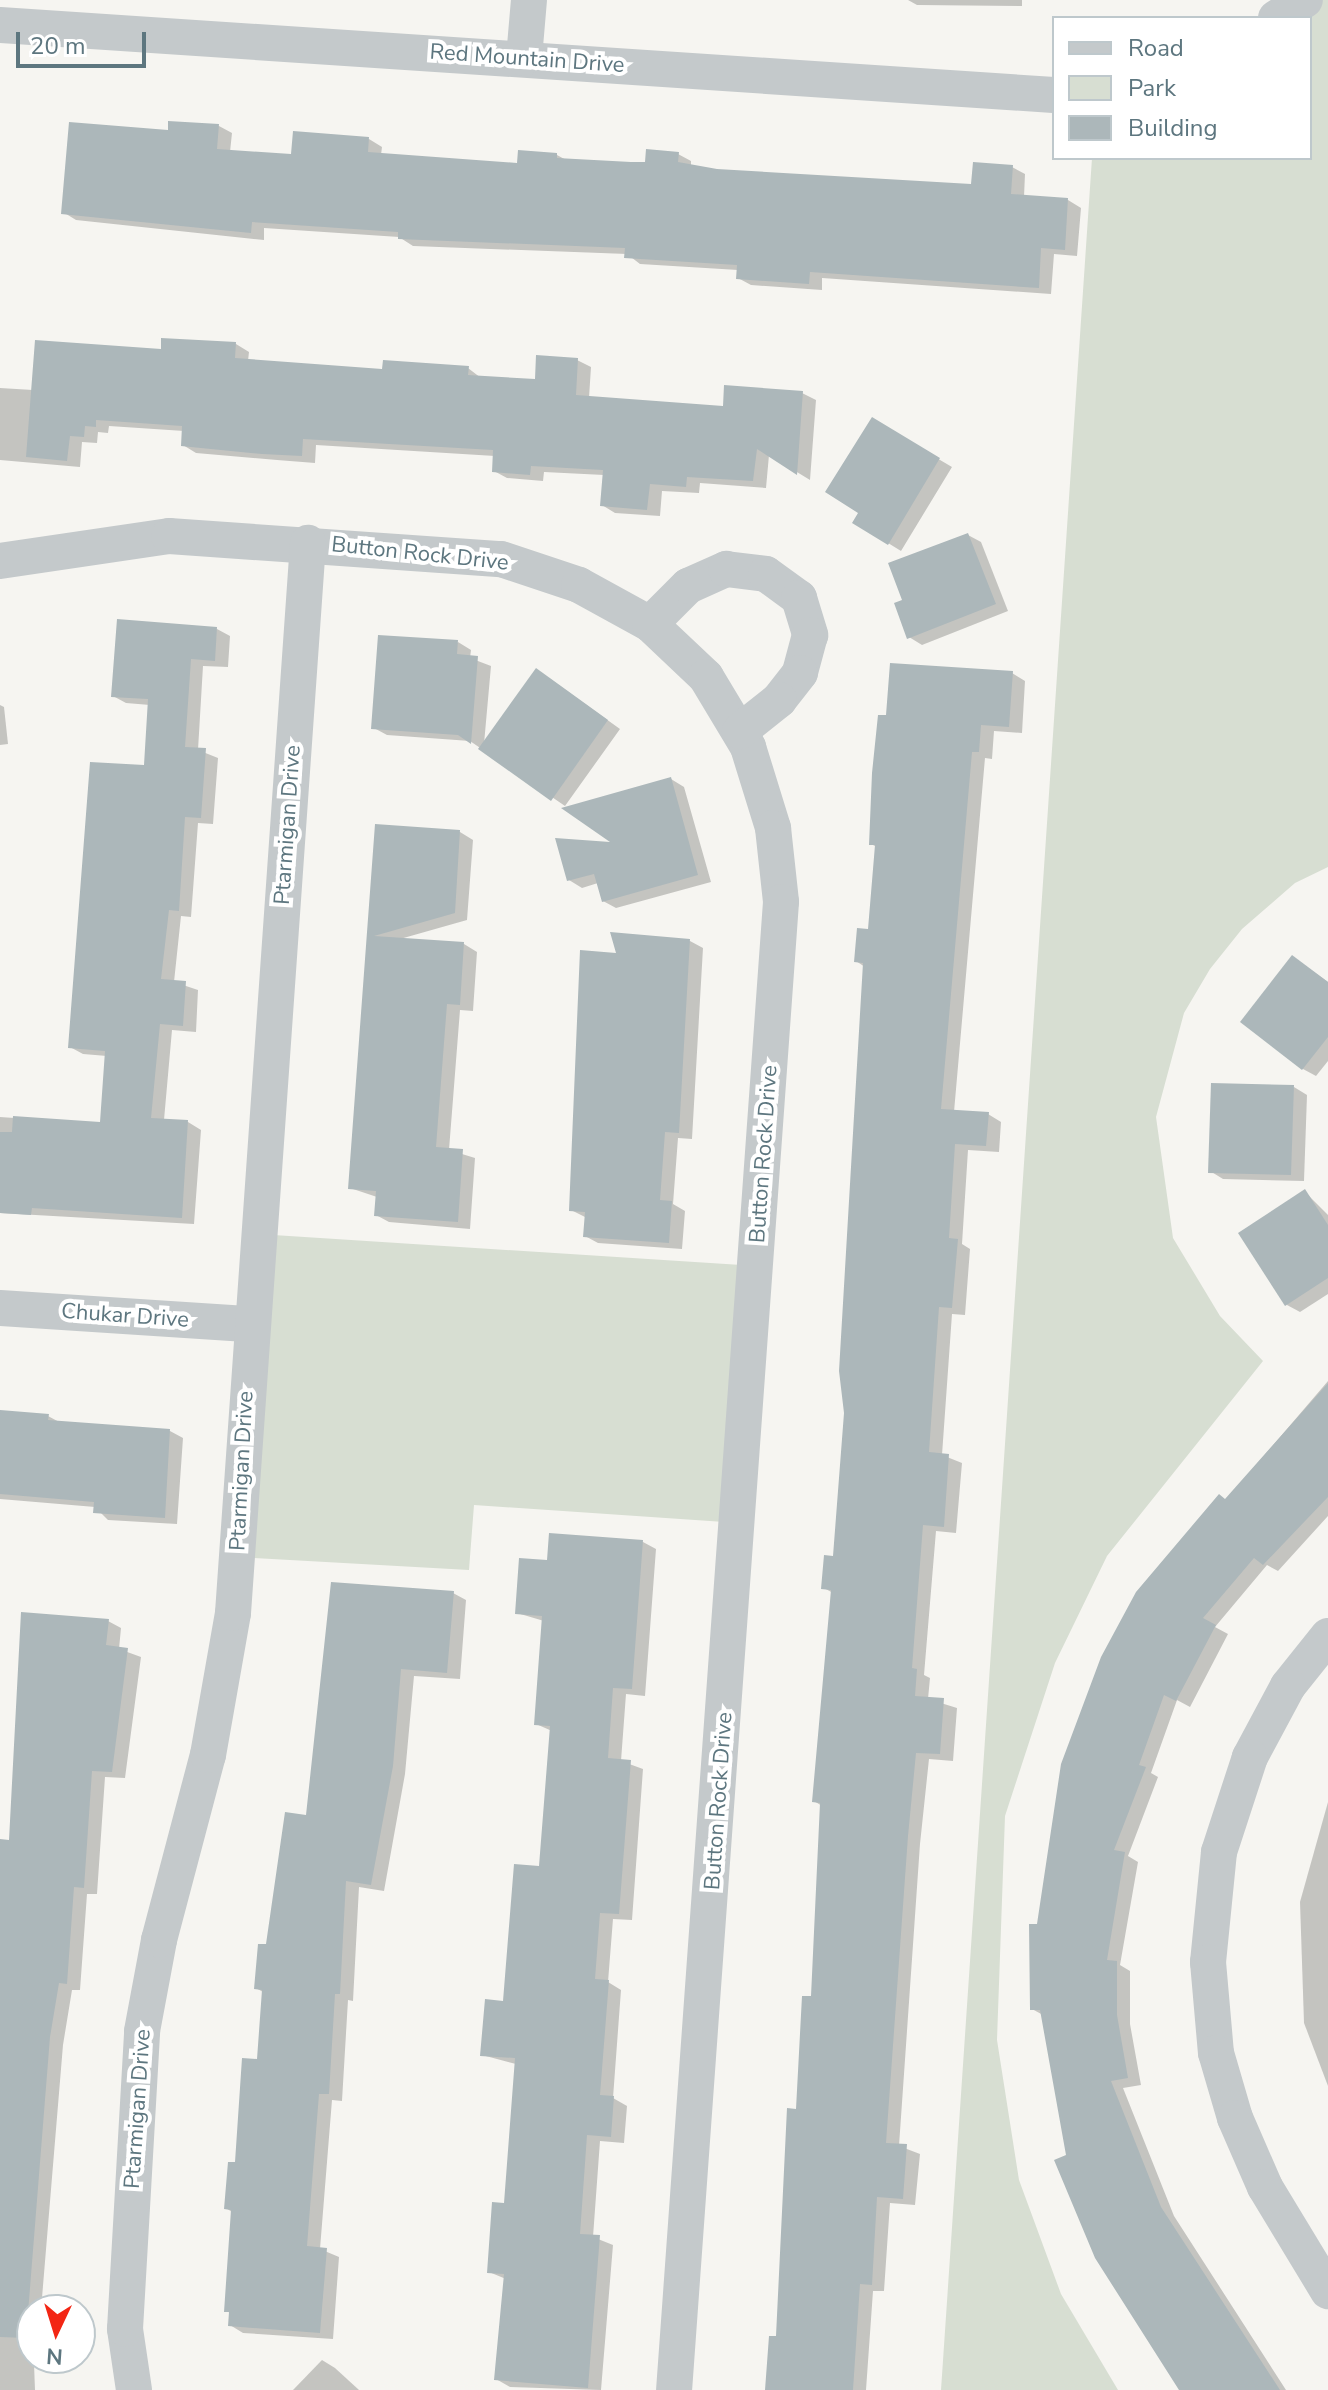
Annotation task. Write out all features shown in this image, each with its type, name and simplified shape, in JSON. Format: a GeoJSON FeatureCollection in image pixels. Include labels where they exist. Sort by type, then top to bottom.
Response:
{"type":"FeatureCollection","features":[{"type":"Feature","properties":{"kind":"street"},"geometry":{"type":"LineString","coordinates":[[524,58],[529,0]]}},
{"type":"Feature","properties":{"kind":"street"},"geometry":{"type":"LineString","coordinates":[[1279,16],[1305,0]]}},
{"type":"Feature","properties":{"kind":"street","name":"Red Mountain Drive"},"geometry":{"type":"LineString","coordinates":[[0,25],[1052,95]]}},
{"type":"Feature","properties":{"kind":"street","name":"Button Rock Drive"},"geometry":{"type":"LineString","coordinates":[[0,561],[169,536],[308,543],[501,559],[579,585],[650,624],[706,677],[740,731],[773,828],[781,902],[674,2390]]}},
{"type":"Feature","properties":{"kind":"street","name":"Ptarmigan Drive"},"geometry":{"type":"LineString","coordinates":[[134,2390],[125,2329],[142,2031],[159,1940],[208,1755],[231,1625],[250,1324],[308,543]]}},
{"type":"Feature","properties":{"kind":"street"},"geometry":{"type":"LineString","coordinates":[[650,624],[688,586],[726,569],[766,574],[799,598],[810,635],[800,673],[779,700],[740,731]]}},
{"type":"Feature","properties":{"kind":"street","name":"Chukar Drive"},"geometry":{"type":"LineString","coordinates":[[0,1308],[250,1324]]}},
{"type":"Feature","properties":{"kind":"street"},"geometry":{"type":"LineString","coordinates":[[1328,1636],[1288,1686],[1250,1757],[1219,1852],[1208,1962],[1216,2053],[1235,2118],[1265,2187],[1328,2291]]}},
{"type":"Feature","properties":{"kind":"green space"},"geometry":{"type":"Polygon","coordinates":[[[1305,0],[1328,0],[1328,867],[1295,883],[1242,929],[1210,969],[1184,1013],[1156,1117],[1173,1238],[1220,1316],[1263,1361],[1107,1556],[1055,1663],[1005,1816],[997,2040],[1019,2180],[1061,2294],[1118,2390],[941,2390],[1092,160],[1312,160],[1312,16],[1305,0]]]}},
{"type":"Feature","properties":{"kind":"green space"},"geometry":{"type":"Polygon","coordinates":[[[258,1234],[757,1266],[739,1523],[474,1505],[469,1570],[238,1557],[258,1234]]]}},
{"type":"Feature","properties":{"kind":"building"},"geometry":{"type":"Polygon","coordinates":[[[168,121],[219,124],[217,149],[291,154],[293,131],[369,137],[368,152],[517,163],[518,150],[557,153],[557,158],[645,162],[646,149],[679,152],[678,162],[717,169],[971,184],[973,162],[1013,165],[1011,194],[1068,198],[1065,250],[1041,248],[1039,288],[810,272],[809,284],[736,279],[737,265],[624,258],[625,248],[398,239],[398,232],[252,222],[251,233],[61,214],[69,122],[168,130],[168,121]]]}},
{"type":"Feature","properties":{"kind":"building"},"geometry":{"type":"Polygon","coordinates":[[[161,338],[236,342],[235,358],[382,369],[383,360],[469,366],[468,375],[535,379],[536,355],[578,358],[576,395],[723,406],[724,385],[803,391],[797,475],[757,449],[753,481],[687,477],[686,487],[650,484],[647,510],[600,506],[603,470],[531,466],[530,475],[492,472],[493,450],[303,439],[302,456],[262,454],[181,446],[182,426],[96,420],[96,427],[85,426],[84,437],[70,436],[67,461],[26,457],[35,340],[161,349],[161,338]]]}},
{"type":"Feature","properties":{"kind":"building"},"geometry":{"type":"Polygon","coordinates":[[[872,417],[940,458],[888,545],[852,523],[858,513],[825,492],[872,417]]]}},
{"type":"Feature","properties":{"kind":"building"},"geometry":{"type":"Polygon","coordinates":[[[968,533],[996,604],[907,639],[894,603],[902,600],[888,563],[968,533]]]}},
{"type":"Feature","properties":{"kind":"building"},"geometry":{"type":"Polygon","coordinates":[[[117,619],[217,627],[215,661],[191,659],[185,747],[206,748],[201,818],[185,817],[179,911],[169,910],[161,979],[186,981],[183,1026],[160,1024],[151,1118],[188,1120],[182,1218],[32,1208],[31,1215],[0,1213],[0,1132],[12,1132],[13,1116],[100,1122],[105,1051],[68,1048],[90,762],[144,765],[148,699],[111,697],[117,619]]]}},
{"type":"Feature","properties":{"kind":"building"},"geometry":{"type":"Polygon","coordinates":[[[378,635],[458,640],[457,654],[478,656],[471,744],[458,735],[371,729],[378,635]]]}},
{"type":"Feature","properties":{"kind":"building"},"geometry":{"type":"Polygon","coordinates":[[[890,663],[1013,671],[1009,727],[981,725],[979,752],[972,752],[941,1109],[989,1112],[986,1146],[955,1144],[949,1238],[958,1239],[952,1308],[939,1307],[929,1452],[949,1454],[944,1527],[923,1525],[912,1668],[917,1669],[915,1696],[944,1698],[940,1754],[916,1753],[908,1836],[886,2143],[907,2144],[903,2199],[877,2197],[872,2285],[860,2284],[853,2390],[765,2390],[769,2336],[776,2336],[787,2108],[796,2109],[802,1996],[811,1996],[820,1803],[812,1802],[831,1590],[821,1589],[824,1555],[833,1556],[844,1413],[839,1371],[863,963],[854,962],[857,928],[868,929],[875,845],[869,845],[872,773],[878,715],[886,715],[890,663]]]}},
{"type":"Feature","properties":{"kind":"building"},"geometry":{"type":"Polygon","coordinates":[[[536,668],[608,720],[551,801],[478,749],[536,668]]]}},
{"type":"Feature","properties":{"kind":"building"},"geometry":{"type":"Polygon","coordinates":[[[671,777],[698,875],[602,902],[594,874],[567,881],[555,838],[610,842],[561,808],[671,777]]]}},
{"type":"Feature","properties":{"kind":"building"},"geometry":{"type":"Polygon","coordinates":[[[375,824],[460,830],[455,913],[374,936],[464,942],[460,1005],[447,1004],[436,1147],[463,1149],[458,1222],[374,1216],[376,1191],[348,1189],[375,824]]]}},
{"type":"Feature","properties":{"kind":"building"},"geometry":{"type":"Polygon","coordinates":[[[610,932],[690,939],[679,1133],[665,1132],[660,1200],[672,1201],[669,1243],[583,1237],[585,1212],[569,1211],[580,950],[616,953],[610,932]]]}},
{"type":"Feature","properties":{"kind":"building"},"geometry":{"type":"Polygon","coordinates":[[[1292,955],[1328,982],[1328,1037],[1302,1070],[1240,1022],[1292,955]]]}},
{"type":"Feature","properties":{"kind":"building"},"geometry":{"type":"Polygon","coordinates":[[[1211,1083],[1294,1085],[1291,1175],[1208,1173],[1211,1083]]]}},
{"type":"Feature","properties":{"kind":"building"},"geometry":{"type":"Polygon","coordinates":[[[1305,1189],[1328,1225],[1328,1278],[1285,1306],[1238,1233],[1305,1189]]]}},
{"type":"Feature","properties":{"kind":"building"},"geometry":{"type":"Polygon","coordinates":[[[1328,1383],[1328,1497],[1263,1565],[1254,1558],[1203,1618],[1216,1625],[1176,1701],[1164,1695],[1139,1765],[1146,1767],[1114,1850],[1125,1852],[1107,1960],[1117,1961],[1117,2015],[1128,2078],[1111,2081],[1161,2207],[1280,2390],[1179,2390],[1095,2258],[1054,2160],[1066,2155],[1040,2010],[1030,2010],[1029,1924],[1037,1924],[1061,1764],[1101,1657],[1136,1592],[1219,1494],[1225,1499],[1328,1383]]]}},
{"type":"Feature","properties":{"kind":"building"},"geometry":{"type":"Polygon","coordinates":[[[0,1410],[49,1414],[48,1420],[170,1429],[165,1518],[93,1513],[94,1502],[0,1494],[0,1410]]]}},
{"type":"Feature","properties":{"kind":"building"},"geometry":{"type":"Polygon","coordinates":[[[549,1533],[643,1540],[632,1689],[613,1688],[608,1758],[631,1760],[619,1914],[600,1913],[595,1979],[609,1980],[600,2095],[614,2096],[611,2137],[587,2135],[580,2234],[600,2235],[588,2388],[494,2380],[504,2274],[487,2273],[492,2202],[504,2203],[515,2058],[480,2056],[485,1999],[503,2001],[514,1864],[539,1866],[550,1726],[534,1725],[542,1616],[515,1614],[519,1558],[547,1560],[549,1533]]]}},
{"type":"Feature","properties":{"kind":"building"},"geometry":{"type":"Polygon","coordinates":[[[331,1582],[454,1591],[447,1673],[401,1669],[393,1766],[371,1885],[346,1881],[340,1994],[335,1994],[329,2094],[319,2094],[307,2246],[327,2248],[320,2333],[228,2326],[229,2312],[224,2312],[231,2210],[224,2209],[228,2162],[235,2162],[242,2058],[257,2059],[262,1990],[254,1989],[258,1944],[266,1944],[285,1812],[306,1815],[331,1582]]]}},
{"type":"Feature","properties":{"kind":"building"},"geometry":{"type":"Polygon","coordinates":[[[21,1612],[109,1619],[106,1645],[128,1648],[112,1772],[92,1771],[84,1888],[74,1887],[67,1984],[59,1983],[50,2037],[30,2294],[16,2294],[16,2338],[0,2337],[0,1839],[9,1840],[21,1612]]]}}]}
